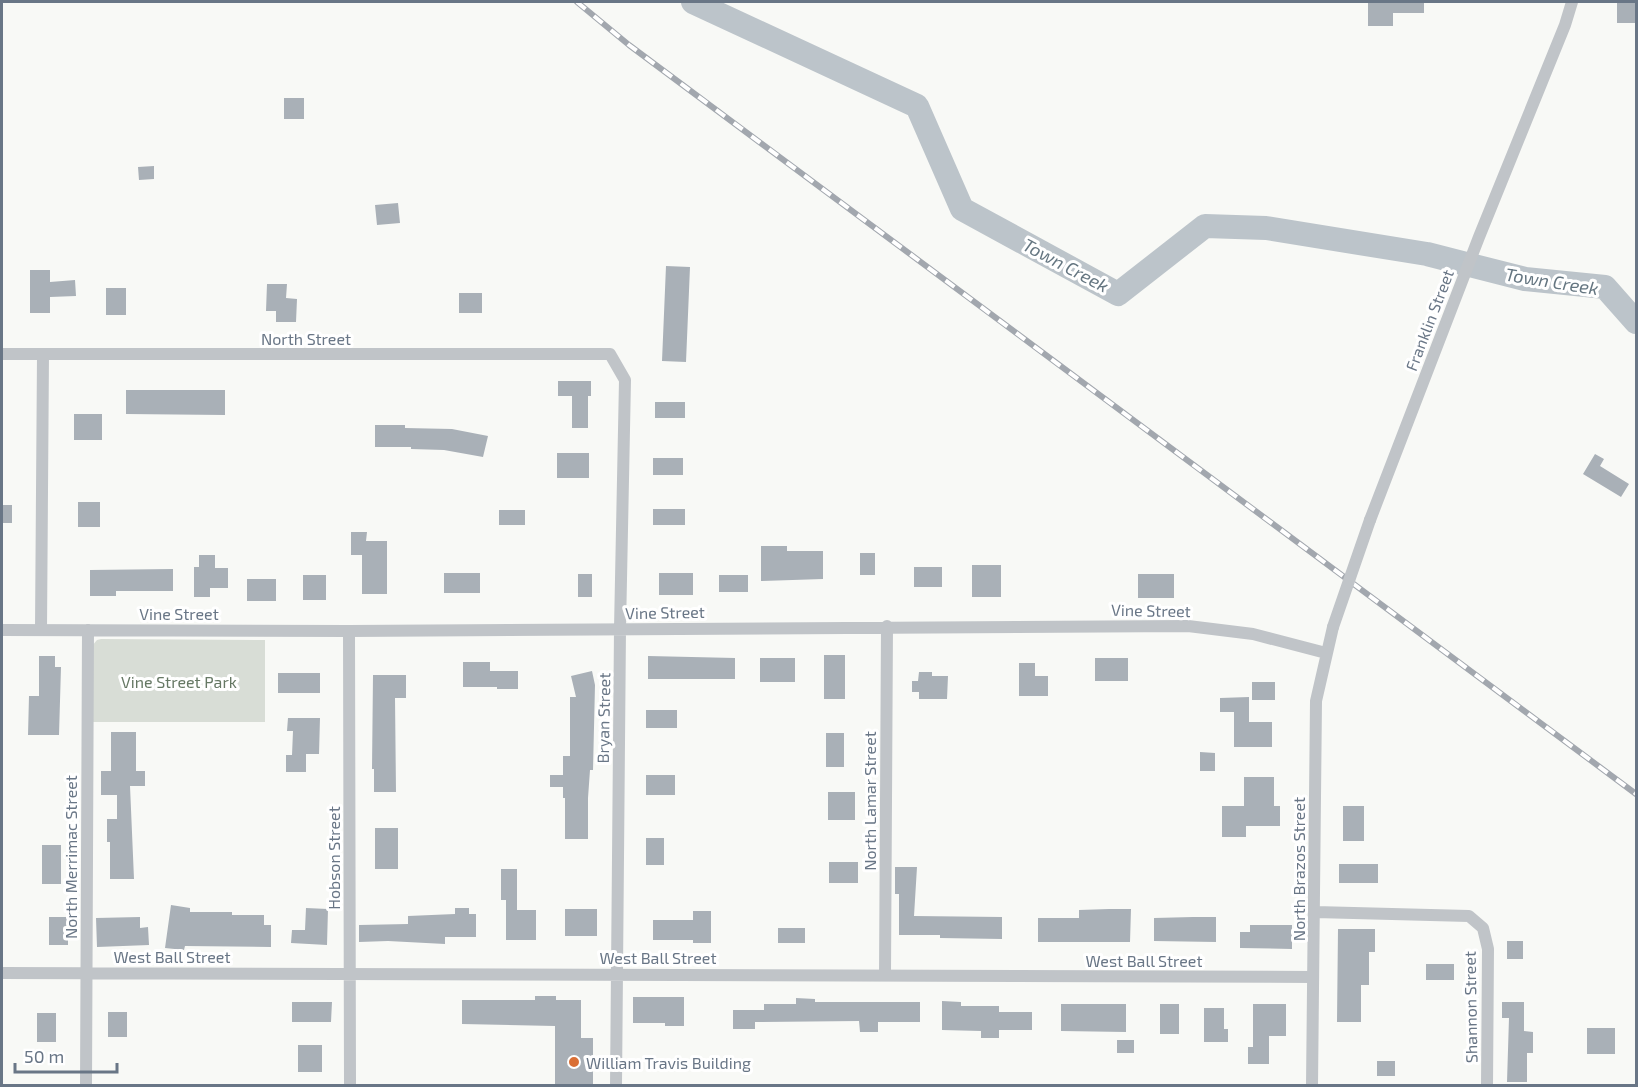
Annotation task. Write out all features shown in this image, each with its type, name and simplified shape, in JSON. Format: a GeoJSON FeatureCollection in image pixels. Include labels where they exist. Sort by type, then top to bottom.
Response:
{"type":"FeatureCollection","features":[{"type":"Feature","properties":{"kind":"street","name":"Franklin Street"},"geometry":{"type":"LineString","coordinates":[[1326,653],[1370,520],[1455,297],[1565,25],[1572,2]]}},
{"type":"Feature","properties":{"kind":"street","name":"North Street"},"geometry":{"type":"LineString","coordinates":[[2,354],[610,354]]}},
{"type":"Feature","properties":{"kind":"street","name":"Bryan Street"},"geometry":{"type":"LineString","coordinates":[[610,354],[625,380],[620,629],[616,1086]]}},
{"type":"Feature","properties":{"kind":"street"},"geometry":{"type":"LineString","coordinates":[[41,629],[43,355]]}},
{"type":"Feature","properties":{"kind":"street","name":"North Lamar Street"},"geometry":{"type":"LineString","coordinates":[[885,975],[887,626]]}},
{"type":"Feature","properties":{"kind":"street","name":"Vine Street"},"geometry":{"type":"LineString","coordinates":[[2,630],[1188,626],[1253,634],[1326,653]]}},
{"type":"Feature","properties":{"kind":"street","name":"North Merrimac Street"},"geometry":{"type":"LineString","coordinates":[[86,1086],[88,630]]}},
{"type":"Feature","properties":{"kind":"street","name":"Hobson Street"},"geometry":{"type":"LineString","coordinates":[[349,630],[350,1086]]}},
{"type":"Feature","properties":{"kind":"street","name":"North Brazos Street"},"geometry":{"type":"LineString","coordinates":[[1312,1086],[1316,701],[1326,653]]}},
{"type":"Feature","properties":{"kind":"street","name":"Shannon Street"},"geometry":{"type":"LineString","coordinates":[[1315,912],[1469,916],[1483,928],[1488,949],[1487,1086]]}},
{"type":"Feature","properties":{"kind":"street","name":"West Ball Street"},"geometry":{"type":"LineString","coordinates":[[2,973],[1314,976]]}},
{"type":"Feature","properties":{"kind":"green space","name":"Vine Street Park"},"geometry":{"type":"Polygon","coordinates":[[[101,639],[265,640],[265,722],[92,722],[92,646],[101,639]]]}},
{"type":"Feature","properties":{"kind":"building"},"geometry":{"type":"Polygon","coordinates":[[[1368,2],[1424,2],[1424,13],[1393,13],[1393,26],[1368,26],[1368,2]]]}},
{"type":"Feature","properties":{"kind":"building"},"geometry":{"type":"Polygon","coordinates":[[[1617,2],[1636,2],[1636,23],[1617,23],[1617,2]]]}},
{"type":"Feature","properties":{"kind":"building"},"geometry":{"type":"Polygon","coordinates":[[[284,98],[304,98],[304,119],[284,119],[284,98]]]}},
{"type":"Feature","properties":{"kind":"building"},"geometry":{"type":"Polygon","coordinates":[[[154,166],[154,179],[139,180],[138,167],[154,166]]]}},
{"type":"Feature","properties":{"kind":"building"},"geometry":{"type":"Polygon","coordinates":[[[398,203],[400,223],[377,225],[375,205],[398,203]]]}},
{"type":"Feature","properties":{"kind":"building"},"geometry":{"type":"Polygon","coordinates":[[[666,266],[690,267],[686,362],[662,361],[666,266]]]}},
{"type":"Feature","properties":{"kind":"building"},"geometry":{"type":"Polygon","coordinates":[[[30,270],[50,270],[50,282],[75,280],[76,296],[50,297],[50,313],[30,313],[30,270]]]}},
{"type":"Feature","properties":{"kind":"building"},"geometry":{"type":"Polygon","coordinates":[[[267,284],[287,284],[286,298],[297,299],[296,322],[276,322],[276,311],[266,311],[267,284]]]}},
{"type":"Feature","properties":{"kind":"building"},"geometry":{"type":"Polygon","coordinates":[[[106,288],[126,288],[126,315],[106,315],[106,288]]]}},
{"type":"Feature","properties":{"kind":"building"},"geometry":{"type":"Polygon","coordinates":[[[459,293],[482,293],[482,313],[459,313],[459,293]]]}},
{"type":"Feature","properties":{"kind":"building"},"geometry":{"type":"Polygon","coordinates":[[[558,381],[591,381],[591,396],[588,396],[588,428],[572,428],[572,396],[558,396],[558,381]]]}},
{"type":"Feature","properties":{"kind":"building"},"geometry":{"type":"Polygon","coordinates":[[[126,390],[225,390],[225,415],[126,414],[126,390]]]}},
{"type":"Feature","properties":{"kind":"building"},"geometry":{"type":"Polygon","coordinates":[[[655,402],[685,402],[685,418],[655,418],[655,402]]]}},
{"type":"Feature","properties":{"kind":"building"},"geometry":{"type":"Polygon","coordinates":[[[74,414],[102,414],[102,440],[74,440],[74,414]]]}},
{"type":"Feature","properties":{"kind":"building"},"geometry":{"type":"Polygon","coordinates":[[[375,425],[452,429],[488,436],[483,457],[444,450],[375,447],[375,425]]]}},
{"type":"Feature","properties":{"kind":"building"},"geometry":{"type":"Polygon","coordinates":[[[557,453],[589,453],[589,478],[557,478],[557,453]]]}},
{"type":"Feature","properties":{"kind":"building"},"geometry":{"type":"Polygon","coordinates":[[[1595,454],[1604,459],[1600,466],[1629,484],[1621,497],[1583,474],[1595,454]]]}},
{"type":"Feature","properties":{"kind":"building"},"geometry":{"type":"Polygon","coordinates":[[[653,458],[683,458],[683,475],[653,475],[653,458]]]}},
{"type":"Feature","properties":{"kind":"building"},"geometry":{"type":"Polygon","coordinates":[[[78,502],[100,502],[100,527],[78,527],[78,502]]]}},
{"type":"Feature","properties":{"kind":"building"},"geometry":{"type":"Polygon","coordinates":[[[2,505],[12,505],[12,523],[2,523],[2,505]]]}},
{"type":"Feature","properties":{"kind":"building"},"geometry":{"type":"Polygon","coordinates":[[[653,509],[685,509],[685,525],[653,525],[653,509]]]}},
{"type":"Feature","properties":{"kind":"building"},"geometry":{"type":"Polygon","coordinates":[[[499,510],[525,510],[525,525],[499,525],[499,510]]]}},
{"type":"Feature","properties":{"kind":"building"},"geometry":{"type":"Polygon","coordinates":[[[351,532],[367,532],[366,541],[387,541],[387,594],[362,594],[362,555],[351,555],[351,532]]]}},
{"type":"Feature","properties":{"kind":"building"},"geometry":{"type":"Polygon","coordinates":[[[761,546],[787,546],[787,551],[823,551],[823,579],[761,581],[761,546]]]}},
{"type":"Feature","properties":{"kind":"building"},"geometry":{"type":"Polygon","coordinates":[[[860,553],[875,553],[875,575],[860,575],[860,553]]]}},
{"type":"Feature","properties":{"kind":"building"},"geometry":{"type":"Polygon","coordinates":[[[199,555],[215,555],[215,568],[228,568],[228,588],[210,588],[210,597],[194,597],[194,567],[199,567],[199,555]]]}},
{"type":"Feature","properties":{"kind":"building"},"geometry":{"type":"Polygon","coordinates":[[[972,565],[1001,565],[1001,597],[972,597],[972,565]]]}},
{"type":"Feature","properties":{"kind":"building"},"geometry":{"type":"Polygon","coordinates":[[[914,567],[942,567],[942,587],[914,587],[914,567]]]}},
{"type":"Feature","properties":{"kind":"building"},"geometry":{"type":"Polygon","coordinates":[[[173,569],[173,591],[116,591],[116,596],[90,596],[90,570],[173,569]]]}},
{"type":"Feature","properties":{"kind":"building"},"geometry":{"type":"Polygon","coordinates":[[[444,573],[480,573],[480,593],[444,593],[444,573]]]}},
{"type":"Feature","properties":{"kind":"building"},"geometry":{"type":"Polygon","coordinates":[[[659,573],[693,573],[693,595],[659,595],[659,573]]]}},
{"type":"Feature","properties":{"kind":"building"},"geometry":{"type":"Polygon","coordinates":[[[578,574],[592,574],[592,597],[578,597],[578,574]]]}},
{"type":"Feature","properties":{"kind":"building"},"geometry":{"type":"Polygon","coordinates":[[[1138,574],[1174,574],[1174,598],[1138,598],[1138,574]]]}},
{"type":"Feature","properties":{"kind":"building"},"geometry":{"type":"Polygon","coordinates":[[[303,575],[326,575],[326,600],[303,600],[303,575]]]}},
{"type":"Feature","properties":{"kind":"building"},"geometry":{"type":"Polygon","coordinates":[[[719,575],[748,575],[748,592],[719,592],[719,575]]]}},
{"type":"Feature","properties":{"kind":"building"},"geometry":{"type":"Polygon","coordinates":[[[247,579],[276,579],[276,601],[247,601],[247,579]]]}},
{"type":"Feature","properties":{"kind":"building"},"geometry":{"type":"Polygon","coordinates":[[[824,655],[845,655],[845,699],[824,699],[824,655]]]}},
{"type":"Feature","properties":{"kind":"building"},"geometry":{"type":"Polygon","coordinates":[[[39,656],[55,656],[55,667],[61,667],[59,735],[28,735],[29,696],[39,696],[39,656]]]}},
{"type":"Feature","properties":{"kind":"building"},"geometry":{"type":"Polygon","coordinates":[[[648,656],[735,658],[735,679],[648,679],[648,656]]]}},
{"type":"Feature","properties":{"kind":"building"},"geometry":{"type":"Polygon","coordinates":[[[760,658],[795,658],[795,682],[760,682],[760,658]]]}},
{"type":"Feature","properties":{"kind":"building"},"geometry":{"type":"Polygon","coordinates":[[[1095,658],[1128,658],[1128,681],[1095,681],[1095,658]]]}},
{"type":"Feature","properties":{"kind":"building"},"geometry":{"type":"Polygon","coordinates":[[[463,662],[490,662],[490,671],[518,671],[518,689],[463,687],[463,662]]]}},
{"type":"Feature","properties":{"kind":"building"},"geometry":{"type":"Polygon","coordinates":[[[1019,663],[1035,663],[1035,676],[1048,676],[1048,696],[1019,696],[1019,663]]]}},
{"type":"Feature","properties":{"kind":"building"},"geometry":{"type":"Polygon","coordinates":[[[592,671],[595,685],[593,770],[590,770],[588,839],[565,839],[563,787],[550,787],[550,775],[563,775],[563,756],[570,756],[570,697],[576,697],[571,676],[592,671]]]}},
{"type":"Feature","properties":{"kind":"building"},"geometry":{"type":"Polygon","coordinates":[[[919,672],[932,672],[932,676],[948,676],[947,699],[919,699],[919,692],[912,692],[912,681],[918,681],[919,672]]]}},
{"type":"Feature","properties":{"kind":"building"},"geometry":{"type":"Polygon","coordinates":[[[278,673],[320,673],[320,693],[278,693],[278,673]]]}},
{"type":"Feature","properties":{"kind":"building"},"geometry":{"type":"Polygon","coordinates":[[[373,675],[406,675],[406,698],[395,698],[396,792],[374,792],[374,769],[372,769],[373,675]]]}},
{"type":"Feature","properties":{"kind":"building"},"geometry":{"type":"Polygon","coordinates":[[[1252,682],[1275,682],[1275,700],[1252,700],[1252,682]]]}},
{"type":"Feature","properties":{"kind":"building"},"geometry":{"type":"Polygon","coordinates":[[[1249,697],[1249,722],[1272,722],[1272,747],[1234,747],[1234,712],[1220,712],[1220,698],[1249,697]]]}},
{"type":"Feature","properties":{"kind":"building"},"geometry":{"type":"Polygon","coordinates":[[[646,710],[677,710],[677,728],[646,728],[646,710]]]}},
{"type":"Feature","properties":{"kind":"building"},"geometry":{"type":"Polygon","coordinates":[[[288,718],[320,718],[319,754],[306,754],[306,772],[286,772],[286,755],[292,755],[293,731],[287,731],[288,718]]]}},
{"type":"Feature","properties":{"kind":"building"},"geometry":{"type":"Polygon","coordinates":[[[111,732],[136,732],[136,771],[145,771],[145,786],[130,786],[134,879],[110,879],[110,842],[107,842],[107,819],[117,819],[117,795],[101,795],[101,771],[111,771],[111,732]]]}},
{"type":"Feature","properties":{"kind":"building"},"geometry":{"type":"Polygon","coordinates":[[[826,733],[844,733],[844,767],[826,767],[826,733]]]}},
{"type":"Feature","properties":{"kind":"building"},"geometry":{"type":"Polygon","coordinates":[[[1200,752],[1215,753],[1215,771],[1200,771],[1200,752]]]}},
{"type":"Feature","properties":{"kind":"building"},"geometry":{"type":"Polygon","coordinates":[[[646,775],[675,775],[675,795],[646,795],[646,775]]]}},
{"type":"Feature","properties":{"kind":"building"},"geometry":{"type":"Polygon","coordinates":[[[1244,777],[1274,777],[1274,806],[1280,806],[1280,826],[1246,826],[1246,837],[1222,837],[1222,806],[1244,806],[1244,777]]]}},
{"type":"Feature","properties":{"kind":"building"},"geometry":{"type":"Polygon","coordinates":[[[828,792],[855,792],[855,820],[828,820],[828,792]]]}},
{"type":"Feature","properties":{"kind":"building"},"geometry":{"type":"Polygon","coordinates":[[[1343,806],[1364,806],[1364,841],[1343,841],[1343,806]]]}},
{"type":"Feature","properties":{"kind":"building"},"geometry":{"type":"Polygon","coordinates":[[[375,828],[398,828],[398,869],[375,869],[375,828]]]}},
{"type":"Feature","properties":{"kind":"building"},"geometry":{"type":"Polygon","coordinates":[[[646,838],[664,838],[664,865],[646,865],[646,838]]]}},
{"type":"Feature","properties":{"kind":"building"},"geometry":{"type":"Polygon","coordinates":[[[42,845],[61,845],[61,884],[42,884],[42,845]]]}},
{"type":"Feature","properties":{"kind":"building"},"geometry":{"type":"Polygon","coordinates":[[[829,862],[858,862],[858,883],[829,883],[829,862]]]}},
{"type":"Feature","properties":{"kind":"building"},"geometry":{"type":"Polygon","coordinates":[[[1339,864],[1378,864],[1378,883],[1339,883],[1339,864]]]}},
{"type":"Feature","properties":{"kind":"building"},"geometry":{"type":"Polygon","coordinates":[[[895,867],[917,867],[914,916],[1002,917],[1002,939],[899,935],[899,894],[895,894],[895,867]]]}},
{"type":"Feature","properties":{"kind":"building"},"geometry":{"type":"Polygon","coordinates":[[[501,869],[517,869],[517,910],[536,910],[536,940],[506,940],[506,900],[501,900],[501,869]]]}},
{"type":"Feature","properties":{"kind":"building"},"geometry":{"type":"Polygon","coordinates":[[[171,905],[190,908],[190,912],[264,915],[264,925],[271,925],[271,947],[185,946],[184,950],[165,948],[171,905]]]}},
{"type":"Feature","properties":{"kind":"building"},"geometry":{"type":"Polygon","coordinates":[[[306,908],[328,909],[327,945],[291,943],[292,930],[305,930],[306,908]]]}},
{"type":"Feature","properties":{"kind":"building"},"geometry":{"type":"Polygon","coordinates":[[[455,908],[469,908],[469,914],[476,914],[476,937],[445,937],[445,944],[359,942],[359,925],[408,924],[408,916],[455,914],[455,908]]]}},
{"type":"Feature","properties":{"kind":"building"},"geometry":{"type":"Polygon","coordinates":[[[565,909],[597,909],[597,936],[565,936],[565,909]]]}},
{"type":"Feature","properties":{"kind":"building"},"geometry":{"type":"Polygon","coordinates":[[[1131,909],[1130,942],[1038,942],[1038,918],[1079,918],[1079,910],[1131,909]]]}},
{"type":"Feature","properties":{"kind":"building"},"geometry":{"type":"Polygon","coordinates":[[[693,911],[711,911],[711,943],[693,943],[693,940],[653,940],[653,920],[693,920],[693,911]]]}},
{"type":"Feature","properties":{"kind":"building"},"geometry":{"type":"Polygon","coordinates":[[[49,917],[68,917],[68,945],[49,945],[49,917]]]}},
{"type":"Feature","properties":{"kind":"building"},"geometry":{"type":"Polygon","coordinates":[[[140,917],[140,928],[148,927],[149,945],[97,947],[96,918],[140,917]]]}},
{"type":"Feature","properties":{"kind":"building"},"geometry":{"type":"Polygon","coordinates":[[[1216,917],[1216,942],[1154,941],[1154,918],[1216,917]]]}},
{"type":"Feature","properties":{"kind":"building"},"geometry":{"type":"Polygon","coordinates":[[[1250,925],[1292,925],[1292,949],[1240,948],[1240,932],[1250,932],[1250,925]]]}},
{"type":"Feature","properties":{"kind":"building"},"geometry":{"type":"Polygon","coordinates":[[[778,928],[805,928],[805,943],[778,943],[778,928]]]}},
{"type":"Feature","properties":{"kind":"building"},"geometry":{"type":"Polygon","coordinates":[[[1338,929],[1375,929],[1375,952],[1369,952],[1369,985],[1361,985],[1361,1022],[1337,1022],[1338,929]]]}},
{"type":"Feature","properties":{"kind":"building"},"geometry":{"type":"Polygon","coordinates":[[[1507,941],[1523,941],[1523,959],[1507,959],[1507,941]]]}},
{"type":"Feature","properties":{"kind":"building"},"geometry":{"type":"Polygon","coordinates":[[[1426,964],[1454,964],[1454,980],[1426,980],[1426,964]]]}},
{"type":"Feature","properties":{"kind":"building"},"geometry":{"type":"Polygon","coordinates":[[[535,996],[556,996],[556,1000],[581,1000],[581,1038],[593,1038],[593,1086],[555,1086],[555,1026],[462,1024],[462,1000],[535,1000],[535,996]]]}},
{"type":"Feature","properties":{"kind":"building"},"geometry":{"type":"Polygon","coordinates":[[[633,997],[684,997],[684,1026],[665,1026],[665,1023],[633,1023],[633,997]]]}},
{"type":"Feature","properties":{"kind":"building"},"geometry":{"type":"Polygon","coordinates":[[[796,998],[815,999],[815,1002],[920,1002],[920,1022],[878,1022],[878,1032],[860,1032],[859,1021],[755,1022],[755,1029],[733,1029],[733,1010],[764,1010],[764,1004],[796,1004],[796,998]]]}},
{"type":"Feature","properties":{"kind":"building"},"geometry":{"type":"Polygon","coordinates":[[[942,1001],[961,1002],[961,1006],[999,1006],[999,1012],[1032,1012],[1032,1030],[999,1030],[999,1038],[981,1038],[981,1031],[942,1030],[942,1001]]]}},
{"type":"Feature","properties":{"kind":"building"},"geometry":{"type":"Polygon","coordinates":[[[292,1002],[332,1002],[331,1022],[292,1022],[292,1002]]]}},
{"type":"Feature","properties":{"kind":"building"},"geometry":{"type":"Polygon","coordinates":[[[1502,1002],[1524,1002],[1524,1031],[1533,1032],[1533,1053],[1527,1053],[1527,1082],[1507,1082],[1509,1018],[1502,1018],[1502,1002]]]}},
{"type":"Feature","properties":{"kind":"building"},"geometry":{"type":"Polygon","coordinates":[[[1061,1004],[1126,1004],[1126,1032],[1061,1031],[1061,1004]]]}},
{"type":"Feature","properties":{"kind":"building"},"geometry":{"type":"Polygon","coordinates":[[[1160,1004],[1179,1004],[1179,1034],[1160,1034],[1160,1004]]]}},
{"type":"Feature","properties":{"kind":"building"},"geometry":{"type":"Polygon","coordinates":[[[1253,1004],[1286,1004],[1286,1036],[1269,1036],[1269,1064],[1248,1064],[1248,1047],[1253,1047],[1253,1004]]]}},
{"type":"Feature","properties":{"kind":"building"},"geometry":{"type":"Polygon","coordinates":[[[1204,1008],[1224,1008],[1224,1029],[1228,1029],[1228,1042],[1204,1042],[1204,1008]]]}},
{"type":"Feature","properties":{"kind":"building"},"geometry":{"type":"Polygon","coordinates":[[[108,1012],[127,1012],[127,1037],[108,1037],[108,1012]]]}},
{"type":"Feature","properties":{"kind":"building"},"geometry":{"type":"Polygon","coordinates":[[[37,1013],[56,1013],[56,1042],[37,1042],[37,1013]]]}},
{"type":"Feature","properties":{"kind":"building"},"geometry":{"type":"Polygon","coordinates":[[[1587,1028],[1615,1028],[1615,1054],[1587,1054],[1587,1028]]]}},
{"type":"Feature","properties":{"kind":"building"},"geometry":{"type":"Polygon","coordinates":[[[1117,1040],[1134,1040],[1134,1053],[1117,1053],[1117,1040]]]}},
{"type":"Feature","properties":{"kind":"building"},"geometry":{"type":"Polygon","coordinates":[[[298,1045],[322,1045],[322,1072],[298,1072],[298,1045]]]}},
{"type":"Feature","properties":{"kind":"building"},"geometry":{"type":"Polygon","coordinates":[[[1377,1061],[1395,1061],[1395,1076],[1377,1076],[1377,1061]]]}},
{"type":"Feature","properties":{"kind":"waterway","name":"Town Creek"},"geometry":{"type":"LineString","coordinates":[[693,2],[917,106],[962,209],[1118,294],[1205,226],[1266,228],[1427,254],[1525,279],[1605,287],[1636,322]]}},
{"type":"Feature","properties":{"kind":"railway"},"geometry":{"type":"LineString","coordinates":[[577,2],[629,45],[1636,794]]}},
{"type":"Feature","properties":{"kind":"place","name":"William Travis Building"},"geometry":{"type":"Point","coordinates":[574,1062]}}]}
